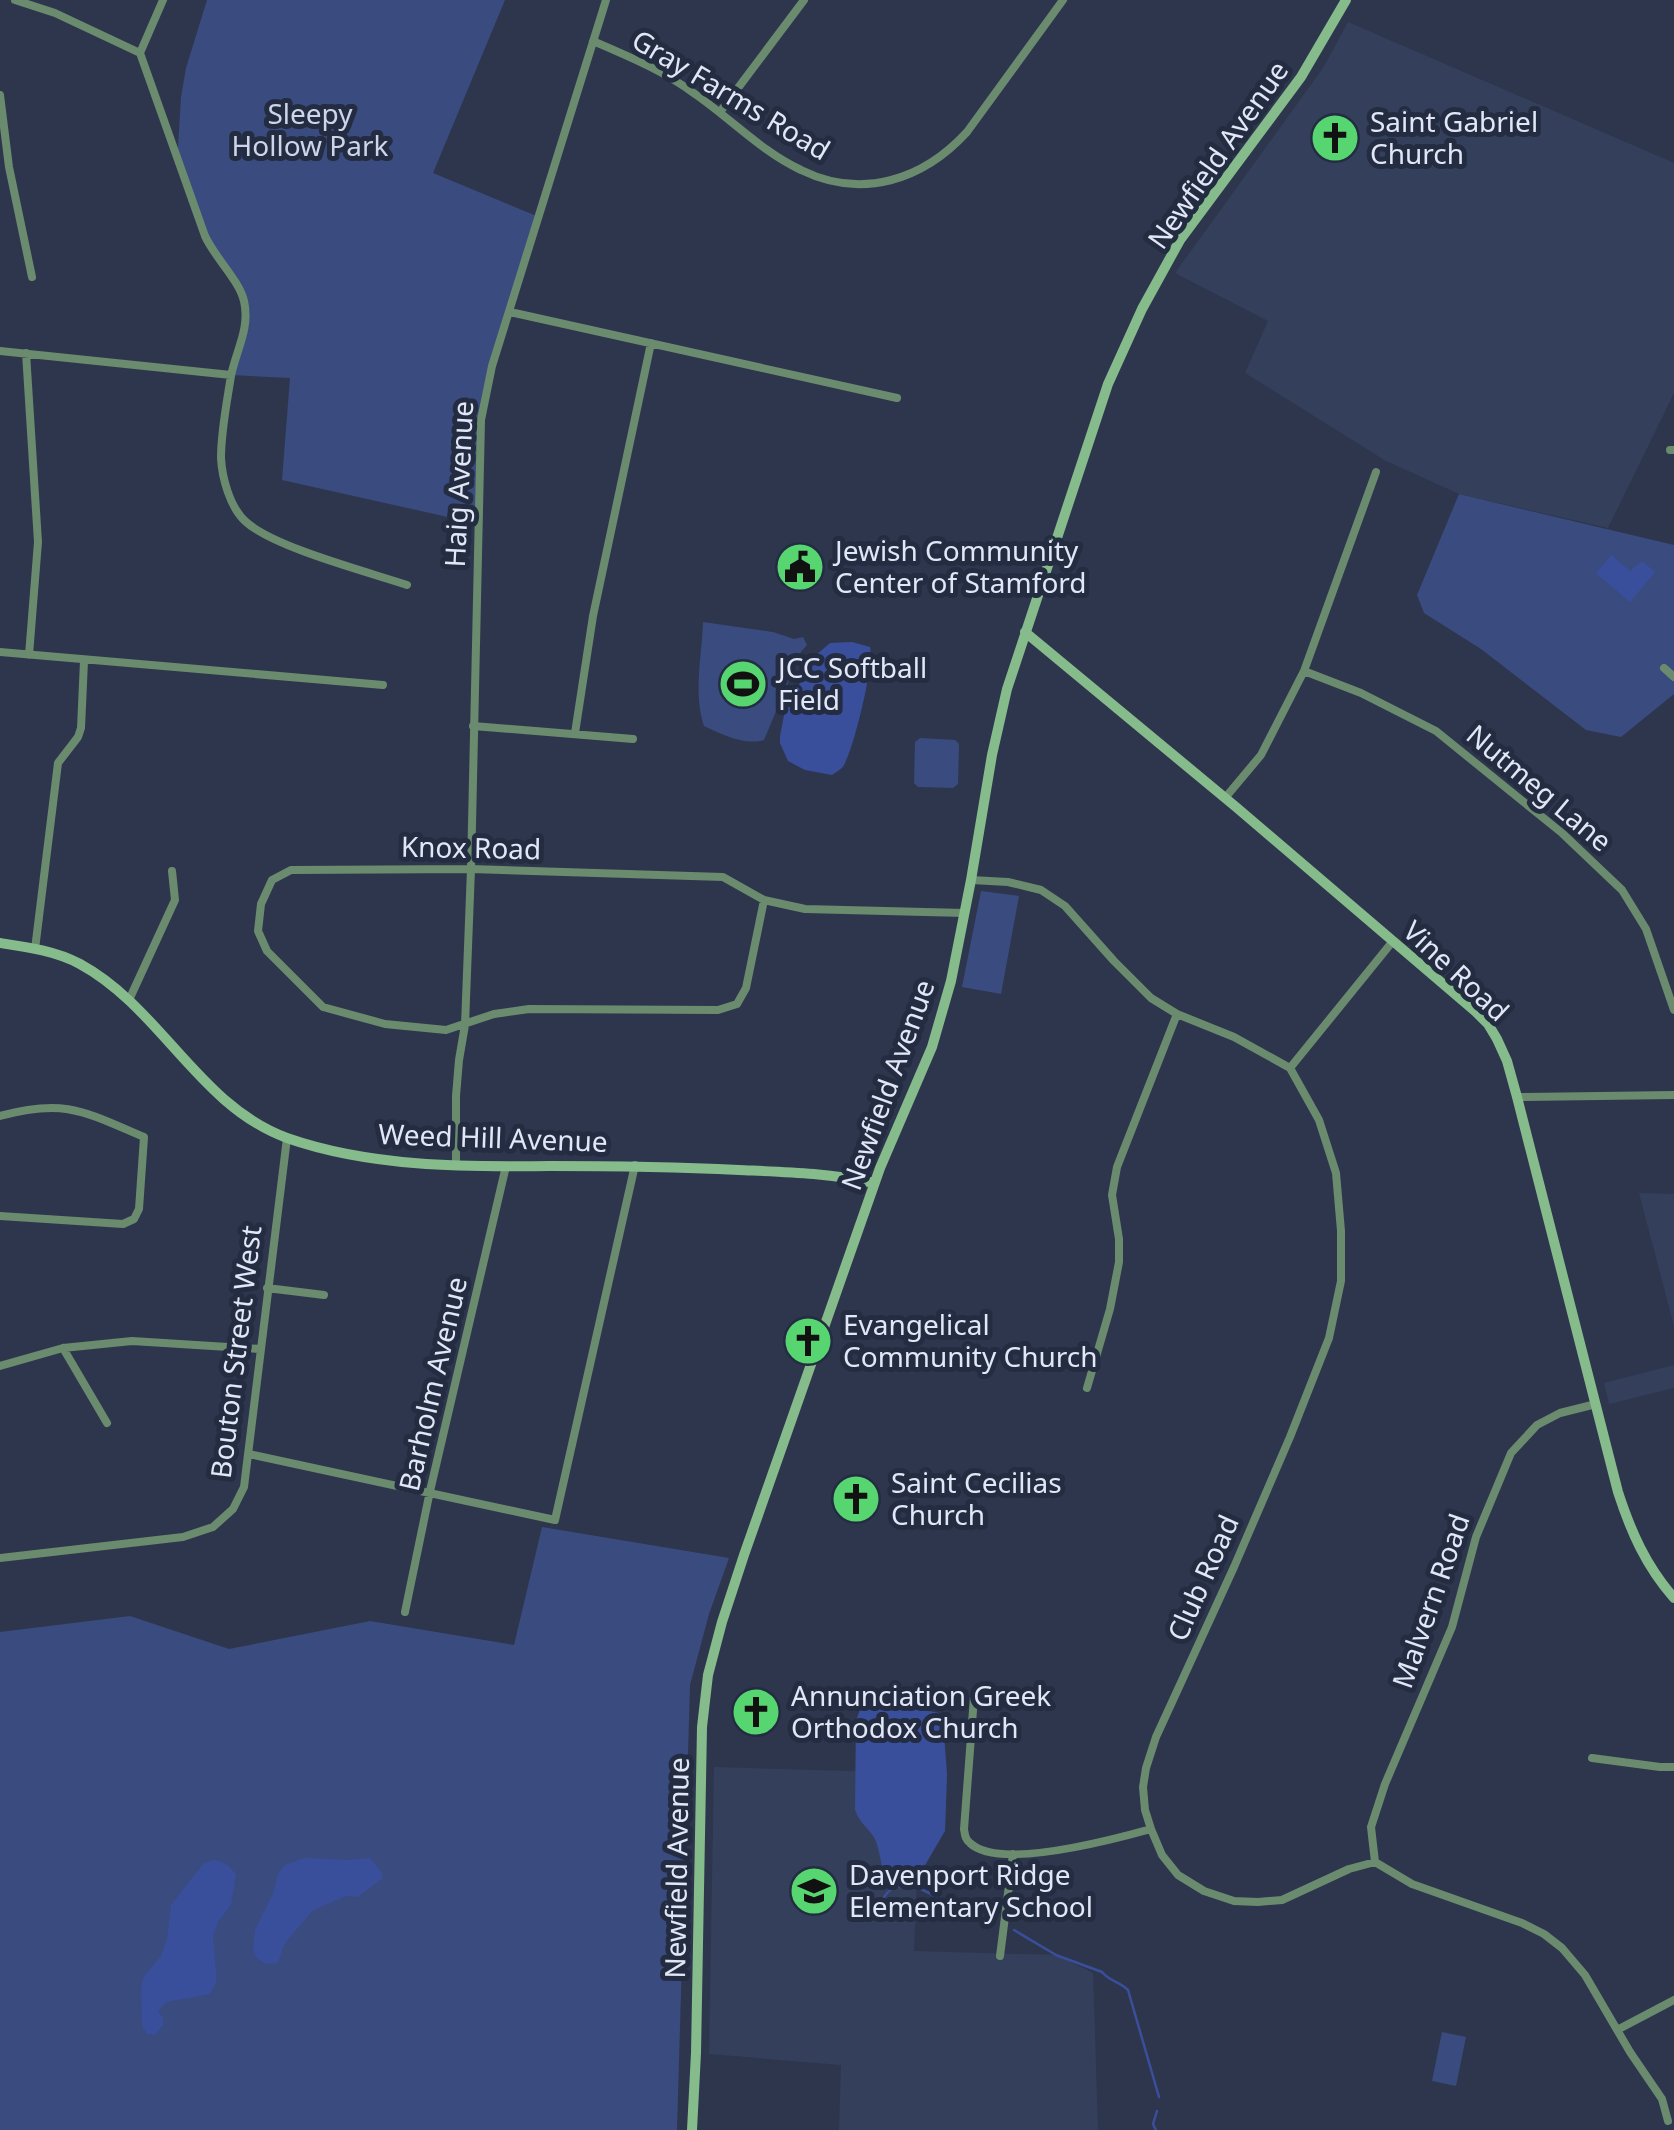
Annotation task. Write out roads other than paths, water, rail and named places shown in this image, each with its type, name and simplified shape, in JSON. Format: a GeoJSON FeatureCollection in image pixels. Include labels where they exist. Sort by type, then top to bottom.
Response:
{"type":"FeatureCollection","features":[{"type":"Feature","properties":{"kind":"main road","name":"Newfield Avenue"},"geometry":{"type":"LineString","coordinates":[[692,2130],[702,1727],[708,1674],[738,1572],[874,1183],[932,1046],[951,981],[992,755],[1025,632],[1108,384],[1142,310],[1180,240],[1301,78],[1346,0]]}},
{"type":"Feature","properties":{"kind":"main road","name":"Vine Road"},"geometry":{"type":"LineString","coordinates":[[1025,632],[1488,1024],[1507,1061],[1518,1097],[1629,1526],[1654,1575],[1674,1598]]}},
{"type":"Feature","properties":{"kind":"main road","name":"Weed Hill Avenue"},"geometry":{"type":"LineString","coordinates":[[0,943],[78,963],[106,980],[222,1099],[252,1121],[287,1138],[390,1161],[838,1175],[874,1183]]}},
{"type":"Feature","properties":{"kind":"street"},"geometry":{"type":"LineString","coordinates":[[14,0],[54,13],[140,52]]}},
{"type":"Feature","properties":{"kind":"street"},"geometry":{"type":"LineString","coordinates":[[54,13],[59,0]]}},
{"type":"Feature","properties":{"kind":"street"},"geometry":{"type":"LineString","coordinates":[[162,0],[140,52],[205,236],[236,284],[246,317],[231,375],[221,461],[236,511],[246,522],[277,540],[408,584]]}},
{"type":"Feature","properties":{"kind":"street","name":"Haig Avenue"},"geometry":{"type":"LineString","coordinates":[[456,1165],[456,1096],[465,1025],[471,869],[481,420],[492,366],[606,0]]}},
{"type":"Feature","properties":{"kind":"street"},"geometry":{"type":"LineString","coordinates":[[720,112],[804,0]]}},
{"type":"Feature","properties":{"kind":"street","name":"Gray Farms Road"},"geometry":{"type":"LineString","coordinates":[[593,41],[666,75],[781,159],[817,177],[841,183],[891,182],[950,150],[1063,0]]}},
{"type":"Feature","properties":{"kind":"street"},"geometry":{"type":"LineString","coordinates":[[0,95],[32,277]]}},
{"type":"Feature","properties":{"kind":"street"},"geometry":{"type":"LineString","coordinates":[[0,172],[10,167]]}},
{"type":"Feature","properties":{"kind":"street"},"geometry":{"type":"LineString","coordinates":[[510,312],[897,398]]}},
{"type":"Feature","properties":{"kind":"street"},"geometry":{"type":"LineString","coordinates":[[575,732],[594,616],[651,343]]}},
{"type":"Feature","properties":{"kind":"street"},"geometry":{"type":"LineString","coordinates":[[0,352],[231,375]]}},
{"type":"Feature","properties":{"kind":"street"},"geometry":{"type":"LineString","coordinates":[[26,353],[38,542],[29,655]]}},
{"type":"Feature","properties":{"kind":"street"},"geometry":{"type":"LineString","coordinates":[[1225,798],[1260,755],[1304,672],[1376,472]]}},
{"type":"Feature","properties":{"kind":"street"},"geometry":{"type":"LineString","coordinates":[[0,652],[383,686]]}},
{"type":"Feature","properties":{"kind":"street"},"geometry":{"type":"LineString","coordinates":[[35,949],[58,763],[82,728],[84,661]]}},
{"type":"Feature","properties":{"kind":"street"},"geometry":{"type":"LineString","coordinates":[[1664,668],[1674,677]]}},
{"type":"Feature","properties":{"kind":"street","name":"Nutmeg Lane"},"geometry":{"type":"LineString","coordinates":[[1304,672],[1361,693],[1436,731],[1562,833],[1622,890],[1646,930],[1674,1010]]}},
{"type":"Feature","properties":{"kind":"street"},"geometry":{"type":"LineString","coordinates":[[473,726],[634,738]]}},
{"type":"Feature","properties":{"kind":"street","name":"Knox Road"},"geometry":{"type":"LineString","coordinates":[[465,1025],[446,1030],[385,1024],[324,1007],[267,951],[258,931],[260,904],[272,880],[291,870],[471,869],[723,877],[764,900],[805,909],[965,913]]}},
{"type":"Feature","properties":{"kind":"street"},"geometry":{"type":"LineString","coordinates":[[128,1000],[176,900],[172,871]]}},
{"type":"Feature","properties":{"kind":"street"},"geometry":{"type":"LineString","coordinates":[[971,880],[1008,882],[1041,890],[1066,906],[1151,998],[1290,1068],[1393,941]]}},
{"type":"Feature","properties":{"kind":"street"},"geometry":{"type":"LineString","coordinates":[[465,1025],[494,1014],[529,1008],[718,1010],[736,1004],[746,988],[764,900]]}},
{"type":"Feature","properties":{"kind":"street"},"geometry":{"type":"LineString","coordinates":[[1087,1388],[1110,1309],[1118,1262],[1120,1239],[1112,1194],[1117,1167],[1177,1014]]}},
{"type":"Feature","properties":{"kind":"street","name":"Club Road"},"geometry":{"type":"LineString","coordinates":[[1290,1068],[1319,1120],[1336,1174],[1341,1281],[1329,1338],[1290,1437],[1156,1736],[1143,1787],[1145,1810],[1162,1855],[1178,1874],[1204,1891],[1234,1900],[1282,1900],[1349,1869],[1375,1862]]}},
{"type":"Feature","properties":{"kind":"street"},"geometry":{"type":"LineString","coordinates":[[1518,1097],[1672,1096],[1674,1086]]}},
{"type":"Feature","properties":{"kind":"street"},"geometry":{"type":"LineString","coordinates":[[0,1116],[26,1108],[54,1106],[83,1111],[144,1137],[139,1209],[134,1220],[123,1224],[0,1216]]}},
{"type":"Feature","properties":{"kind":"street","name":"Bouton Street West"},"geometry":{"type":"LineString","coordinates":[[0,1558],[183,1537],[213,1527],[233,1509],[244,1487],[249,1454],[287,1138]]}},
{"type":"Feature","properties":{"kind":"street","name":"Barholm Avenue"},"geometry":{"type":"LineString","coordinates":[[405,1612],[506,1166]]}},
{"type":"Feature","properties":{"kind":"street"},"geometry":{"type":"LineString","coordinates":[[249,1454],[555,1520],[635,1166]]}},
{"type":"Feature","properties":{"kind":"street"},"geometry":{"type":"LineString","coordinates":[[267,1288],[324,1295]]}},
{"type":"Feature","properties":{"kind":"street"},"geometry":{"type":"LineString","coordinates":[[0,1366],[63,1348],[132,1340],[260,1349]]}},
{"type":"Feature","properties":{"kind":"street"},"geometry":{"type":"LineString","coordinates":[[63,1348],[107,1423]]}},
{"type":"Feature","properties":{"kind":"street","name":"Malvern Road"},"geometry":{"type":"LineString","coordinates":[[1375,1862],[1371,1827],[1385,1784],[1452,1627],[1476,1537],[1511,1453],[1537,1425],[1560,1413],[1596,1404]]}},
{"type":"Feature","properties":{"kind":"street"},"geometry":{"type":"LineString","coordinates":[[974,1698],[964,1829],[972,1845],[1013,1854],[1072,1850],[1151,1829]]}},
{"type":"Feature","properties":{"kind":"street"},"geometry":{"type":"LineString","coordinates":[[1592,1758],[1674,1767]]}},
{"type":"Feature","properties":{"kind":"street"},"geometry":{"type":"LineString","coordinates":[[1000,1956],[1013,1854]]}},
{"type":"Feature","properties":{"kind":"street"},"geometry":{"type":"LineString","coordinates":[[1375,1862],[1412,1884],[1522,1923],[1562,1948],[1586,1976],[1662,2099],[1668,2121]]}},
{"type":"Feature","properties":{"kind":"street"},"geometry":{"type":"LineString","coordinates":[[1617,2030],[1674,2000]]}},
{"type":"Feature","properties":{"kind":"waterway"},"geometry":{"type":"LineString","coordinates":[[879,1919],[882,1900],[896,1886],[918,1888],[946,1902]]}},
{"type":"Feature","properties":{"kind":"waterway"},"geometry":{"type":"LineString","coordinates":[[1014,1930],[1056,1955],[1102,1972],[1128,1990],[1159,2097]]}},
{"type":"Feature","properties":{"kind":"waterway"},"geometry":{"type":"LineString","coordinates":[[1156,2130],[1153,2124],[1157,2111]]}},
{"type":"Feature","properties":{"kind":"place","name":"Saint Gabriel Church"},"geometry":{"type":"Point","coordinates":[1335,138]}},
{"type":"Feature","properties":{"kind":"place","name":"Jewish Community Center of Stamford"},"geometry":{"type":"Point","coordinates":[800,567]}},
{"type":"Feature","properties":{"kind":"place","name":"JCC Softball Field"},"geometry":{"type":"Point","coordinates":[743,684]}},
{"type":"Feature","properties":{"kind":"place","name":"Evangelical Community Church"},"geometry":{"type":"Point","coordinates":[808,1341]}},
{"type":"Feature","properties":{"kind":"place","name":"Saint Cecilias Church"},"geometry":{"type":"Point","coordinates":[856,1499]}},
{"type":"Feature","properties":{"kind":"place","name":"Annunciation Greek Orthodox Church"},"geometry":{"type":"Point","coordinates":[756,1712]}},
{"type":"Feature","properties":{"kind":"place","name":"Davenport Ridge Elementary School"},"geometry":{"type":"Point","coordinates":[814,1891]}},
{"type":"Feature","properties":{"kind":"park label","name":"Sleepy Hollow Park"},"geometry":{"type":"Point","coordinates":[310,130]}}]}
